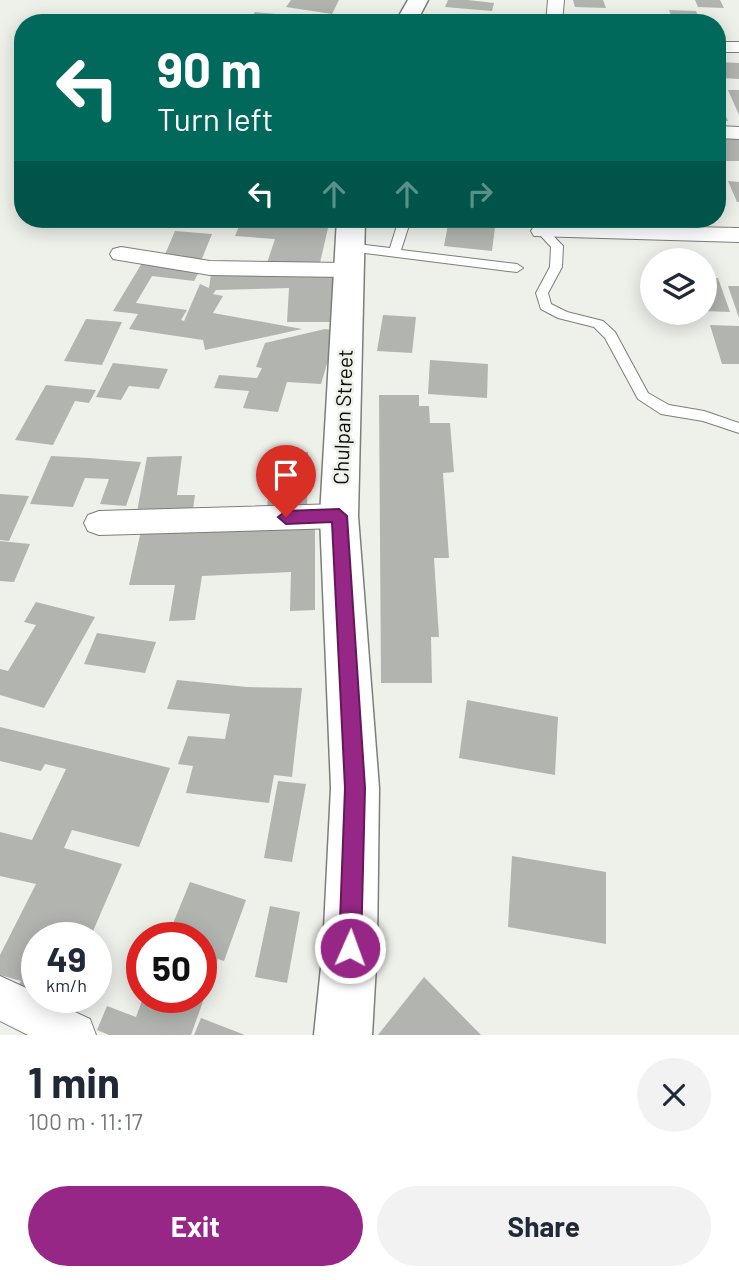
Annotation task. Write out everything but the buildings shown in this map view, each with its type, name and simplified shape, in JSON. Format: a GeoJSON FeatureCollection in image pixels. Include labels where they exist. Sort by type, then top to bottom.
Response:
{"type":"FeatureCollection","features":[{"type":"Feature","properties":{"kind":"main road","name":"Chulpan Street"},"geometry":{"type":"LineString","coordinates":[[343,1035],[350,948],[355,788],[339,516],[349,245]]}},
{"type":"Feature","properties":{"kind":"street"},"geometry":{"type":"LineString","coordinates":[[610,228],[739,235]]}},
{"type":"Feature","properties":{"kind":"street"},"geometry":{"type":"LineString","coordinates":[[121,254],[210,268],[349,245]]}},
{"type":"Feature","properties":{"kind":"street"},"geometry":{"type":"LineString","coordinates":[[99,523],[339,516]]}},
{"type":"Feature","properties":{"kind":"street"},"geometry":{"type":"LineString","coordinates":[[0,998],[74,1035]]}},
{"type":"Feature","properties":{"kind":"lane"},"geometry":{"type":"LineString","coordinates":[[394,253],[402,228]]}},
{"type":"Feature","properties":{"kind":"lane"},"geometry":{"type":"LineString","coordinates":[[541,228],[557,246],[556,267],[541,293],[545,306],[563,315],[598,324],[610,335],[643,396],[666,410],[704,416],[739,428]]}},
{"type":"Feature","properties":{"kind":"lane"},"geometry":{"type":"LineString","coordinates":[[349,245],[517,268]]}},
{"type":"Feature","properties":{"kind":"route"},"geometry":{"type":"LineString","coordinates":[[286,517],[339,516],[355,788],[350,948]]}}]}
